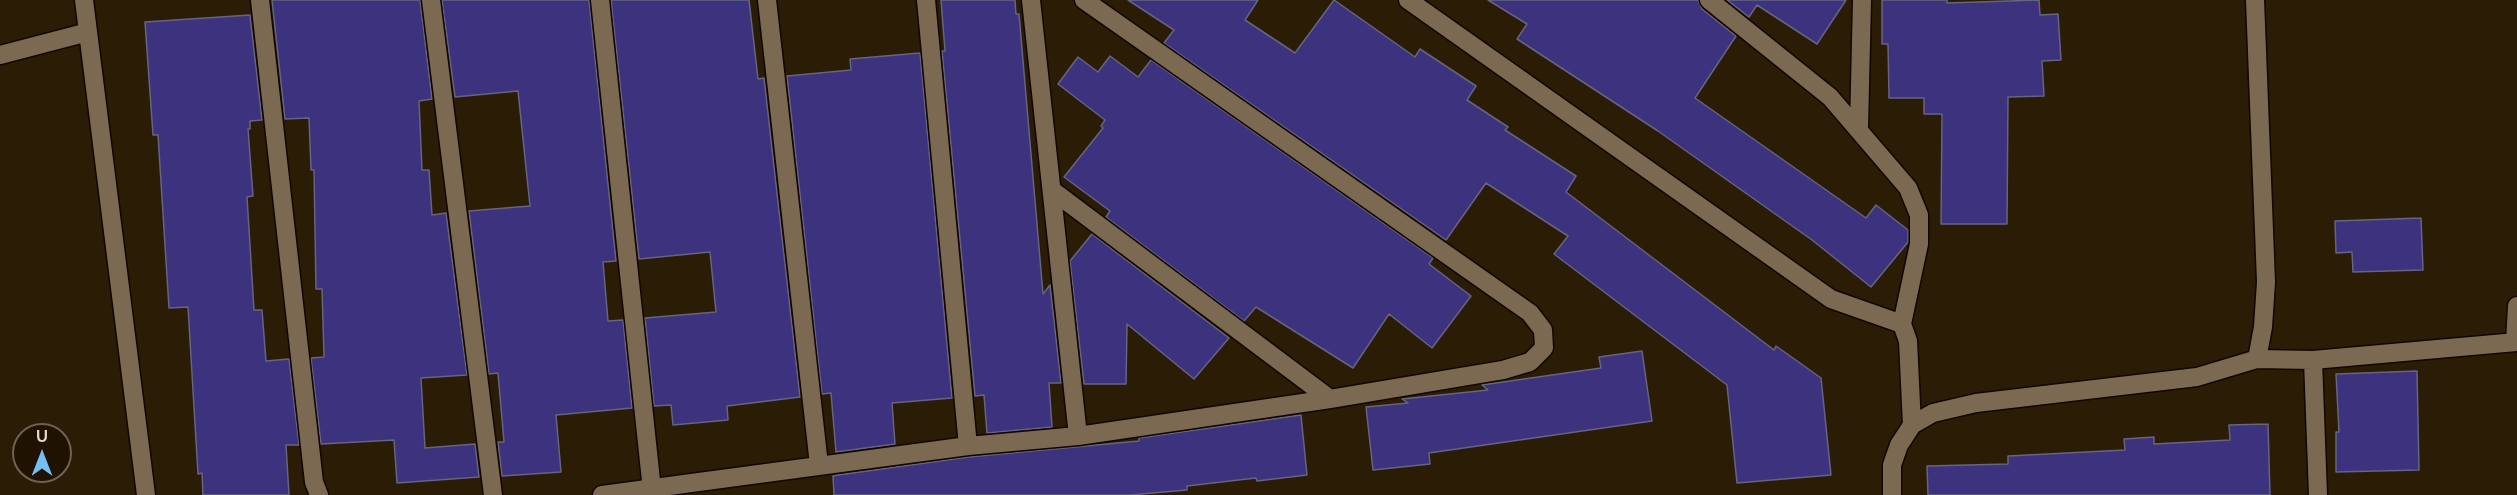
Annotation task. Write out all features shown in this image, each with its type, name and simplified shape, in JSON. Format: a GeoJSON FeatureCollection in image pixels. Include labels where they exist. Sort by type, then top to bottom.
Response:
{"type":"FeatureCollection","features":[{"type":"Feature","properties":{"kind":"street"},"geometry":{"type":"LineString","coordinates":[[84,0],[146,495]]}},
{"type":"Feature","properties":{"kind":"street"},"geometry":{"type":"LineString","coordinates":[[260,0],[314,482],[319,495]]}},
{"type":"Feature","properties":{"kind":"street"},"geometry":{"type":"LineString","coordinates":[[431,0],[493,495]]}},
{"type":"Feature","properties":{"kind":"street"},"geometry":{"type":"LineString","coordinates":[[600,0],[652,490]]}},
{"type":"Feature","properties":{"kind":"street"},"geometry":{"type":"LineString","coordinates":[[767,0],[819,465]]}},
{"type":"Feature","properties":{"kind":"street"},"geometry":{"type":"LineString","coordinates":[[926,0],[968,446]]}},
{"type":"Feature","properties":{"kind":"street"},"geometry":{"type":"LineString","coordinates":[[1031,0],[1078,436]]}},
{"type":"Feature","properties":{"kind":"street"},"geometry":{"type":"LineString","coordinates":[[602,495],[968,446],[1078,436],[1330,399],[1503,370],[1530,362],[1544,348],[1543,330],[1530,313],[1084,0]]}},
{"type":"Feature","properties":{"kind":"street"},"geometry":{"type":"LineString","coordinates":[[1408,0],[1831,299],[1902,324]]}},
{"type":"Feature","properties":{"kind":"street"},"geometry":{"type":"LineString","coordinates":[[1709,0],[1830,97],[1859,128],[1908,188],[1919,215],[1919,244],[1902,324],[1908,341],[1912,425]]}},
{"type":"Feature","properties":{"kind":"street"},"geometry":{"type":"LineString","coordinates":[[1859,128],[1862,0]]}},
{"type":"Feature","properties":{"kind":"street"},"geometry":{"type":"LineString","coordinates":[[2255,0],[2266,282],[2263,327],[2257,359]]}},
{"type":"Feature","properties":{"kind":"street"},"geometry":{"type":"LineString","coordinates":[[0,55],[88,32]]}},
{"type":"Feature","properties":{"kind":"street"},"geometry":{"type":"LineString","coordinates":[[1053,191],[1330,399]]}},
{"type":"Feature","properties":{"kind":"street"},"geometry":{"type":"LineString","coordinates":[[1892,495],[1892,465],[1899,445],[1912,425],[1933,413],[1976,403],[2197,377],[2257,359],[2313,360],[2516,342],[2517,306]]}},
{"type":"Feature","properties":{"kind":"street"},"geometry":{"type":"LineString","coordinates":[[2313,360],[2318,495]]}},
{"type":"Feature","properties":{"kind":"building"},"geometry":{"type":"Polygon","coordinates":[[[272,0],[420,0],[432,99],[419,101],[422,170],[429,170],[432,215],[446,213],[467,375],[421,378],[425,448],[475,444],[479,477],[397,483],[394,440],[321,444],[311,358],[324,357],[322,289],[316,289],[314,170],[311,170],[309,118],[285,119],[272,0]]]}},
{"type":"Feature","properties":{"kind":"building"},"geometry":{"type":"Polygon","coordinates":[[[442,0],[589,0],[616,261],[603,262],[608,321],[623,320],[632,408],[556,415],[561,472],[502,476],[498,442],[504,442],[498,373],[489,374],[469,211],[530,206],[518,91],[455,97],[442,0]]]}},
{"type":"Feature","properties":{"kind":"building"},"geometry":{"type":"Polygon","coordinates":[[[611,0],[749,0],[758,79],[764,78],[800,397],[727,406],[728,420],[673,425],[671,405],[654,406],[645,318],[716,312],[710,252],[639,259],[611,0]]]}},
{"type":"Feature","properties":{"kind":"building"},"geometry":{"type":"Polygon","coordinates":[[[941,0],[1015,0],[1016,14],[1019,14],[1043,294],[1050,285],[1061,383],[1049,383],[1052,427],[987,433],[984,395],[975,396],[942,51],[945,51],[941,0]]]}},
{"type":"Feature","properties":{"kind":"building"},"geometry":{"type":"Polygon","coordinates":[[[1128,0],[1258,0],[1245,20],[1295,53],[1334,0],[1415,57],[1420,49],[1476,86],[1467,100],[1508,127],[1505,130],[1576,176],[1566,192],[1774,350],[1776,346],[1821,378],[1831,475],[1737,483],[1727,385],[1554,254],[1568,236],[1486,183],[1446,240],[1164,43],[1174,30],[1128,0]]]}},
{"type":"Feature","properties":{"kind":"building"},"geometry":{"type":"Polygon","coordinates":[[[1488,0],[1698,0],[1702,9],[1736,36],[1695,98],[1866,218],[1876,205],[1908,230],[1908,242],[1871,287],[1812,240],[1658,131],[1517,39],[1527,24],[1488,0]]]}},
{"type":"Feature","properties":{"kind":"building"},"geometry":{"type":"Polygon","coordinates":[[[1727,0],[1846,0],[1817,44],[1757,5],[1749,17],[1727,0]]]}},
{"type":"Feature","properties":{"kind":"building"},"geometry":{"type":"Polygon","coordinates":[[[1882,0],[1947,0],[1947,3],[2039,0],[2040,15],[2058,14],[2061,60],[2042,61],[2044,96],[2008,97],[2007,224],[1941,224],[1942,114],[1924,114],[1924,98],[1889,98],[1888,44],[1882,44],[1882,0]]]}},
{"type":"Feature","properties":{"kind":"building"},"geometry":{"type":"Polygon","coordinates":[[[250,15],[262,120],[250,121],[250,129],[248,129],[253,196],[247,197],[254,310],[262,310],[266,361],[289,359],[299,445],[286,445],[289,495],[203,495],[202,473],[198,474],[188,307],[169,308],[158,135],[153,135],[145,22],[250,15]]]}},
{"type":"Feature","properties":{"kind":"building"},"geometry":{"type":"Polygon","coordinates":[[[920,53],[952,398],[892,403],[895,444],[836,452],[831,393],[822,394],[787,76],[851,70],[850,59],[920,53]]]}},
{"type":"Feature","properties":{"kind":"building"},"geometry":{"type":"Polygon","coordinates":[[[1110,56],[1138,77],[1151,60],[1433,258],[1429,264],[1471,296],[1432,348],[1389,314],[1353,368],[1256,307],[1244,321],[1106,217],[1110,211],[1064,177],[1103,128],[1101,126],[1105,120],[1058,84],[1078,57],[1098,72],[1110,56]]]}},
{"type":"Feature","properties":{"kind":"building"},"geometry":{"type":"Polygon","coordinates":[[[2421,218],[2423,270],[2353,272],[2352,252],[2336,253],[2335,221],[2421,218]]]}},
{"type":"Feature","properties":{"kind":"building"},"geometry":{"type":"Polygon","coordinates":[[[1092,234],[1229,338],[1194,379],[1127,324],[1126,384],[1084,384],[1070,261],[1092,234]]]}},
{"type":"Feature","properties":{"kind":"building"},"geometry":{"type":"Polygon","coordinates":[[[1642,351],[1652,421],[1429,453],[1430,464],[1373,470],[1366,407],[1408,403],[1402,399],[1488,390],[1482,385],[1601,368],[1599,357],[1642,351]]]}},
{"type":"Feature","properties":{"kind":"building"},"geometry":{"type":"Polygon","coordinates":[[[2417,371],[2419,470],[2336,472],[2336,432],[2339,432],[2336,374],[2417,371]]]}},
{"type":"Feature","properties":{"kind":"building"},"geometry":{"type":"Polygon","coordinates":[[[1301,415],[1307,475],[1257,481],[1256,478],[1187,486],[1187,490],[1130,495],[834,495],[833,476],[838,475],[969,457],[1139,441],[1139,438],[1301,415]]]}},
{"type":"Feature","properties":{"kind":"building"},"geometry":{"type":"Polygon","coordinates":[[[2268,424],[2270,495],[1928,495],[1927,466],[2008,464],[2008,456],[2125,450],[2124,439],[2154,437],[2154,444],[2230,440],[2229,425],[2268,424]]]}}]}
